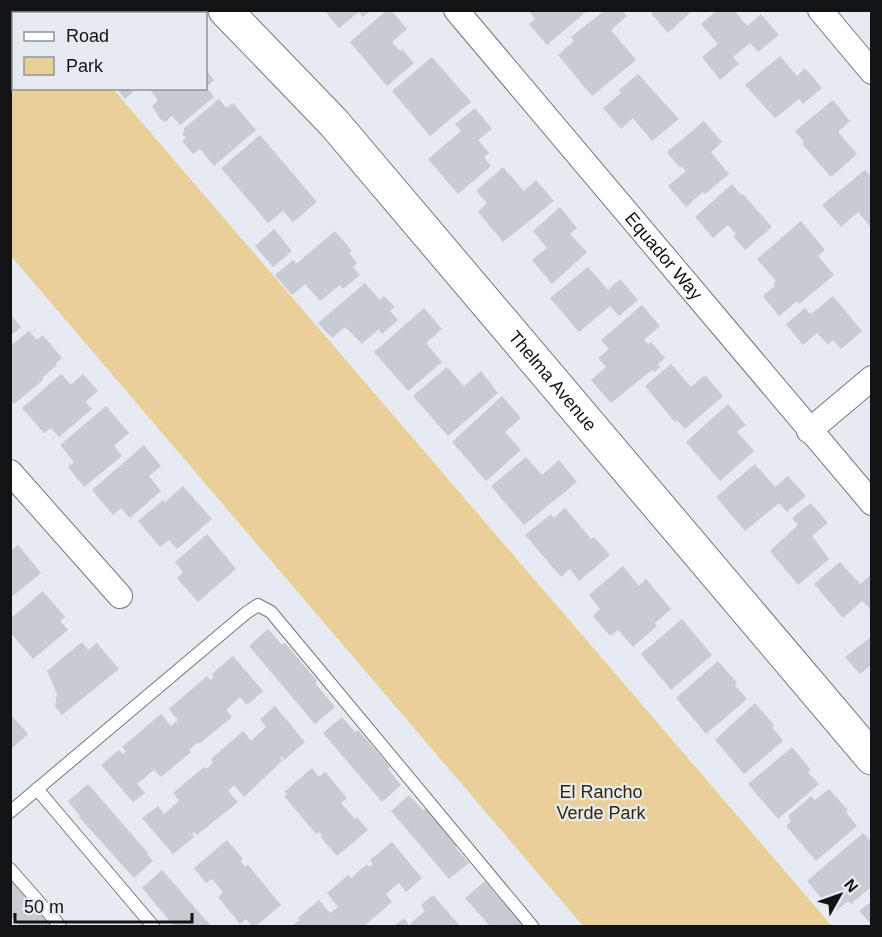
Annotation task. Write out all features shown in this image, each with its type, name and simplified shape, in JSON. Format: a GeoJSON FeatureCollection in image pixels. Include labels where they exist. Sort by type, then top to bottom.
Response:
{"type":"FeatureCollection","features":[{"type":"Feature","properties":{"kind":"street","name":"Thelma Avenue"},"geometry":{"type":"LineString","coordinates":[[225,10],[341,132],[872,758]]}},
{"type":"Feature","properties":{"kind":"street","name":"Equador Way"},"geometry":{"type":"LineString","coordinates":[[456,10],[872,503]]}},
{"type":"Feature","properties":{"kind":"street"},"geometry":{"type":"LineString","coordinates":[[820,10],[872,72]]}},
{"type":"Feature","properties":{"kind":"street"},"geometry":{"type":"LineString","coordinates":[[809,431],[872,378]]}},
{"type":"Feature","properties":{"kind":"street"},"geometry":{"type":"LineString","coordinates":[[10,472],[120,596]]}},
{"type":"Feature","properties":{"kind":"lane"},"geometry":{"type":"LineString","coordinates":[[10,812],[258,605],[271,612],[532,927]]}},
{"type":"Feature","properties":{"kind":"lane"},"geometry":{"type":"LineString","coordinates":[[37,789],[153,927]]}},
{"type":"Feature","properties":{"kind":"lane"},"geometry":{"type":"LineString","coordinates":[[10,869],[60,927]]}},
{"type":"Feature","properties":{"kind":"green space","name":"El Rancho Verde Park"},"geometry":{"type":"Polygon","coordinates":[[[10,11],[47,11],[12,12],[12,90],[114,90],[832,926],[583,926],[11,256],[10,11]]]}},
{"type":"Feature","properties":{"kind":"building"},"geometry":{"type":"Polygon","coordinates":[[[79,10],[165,10],[166,12],[78,12],[79,10]]]}},
{"type":"Feature","properties":{"kind":"building"},"geometry":{"type":"Polygon","coordinates":[[[324,10],[371,10],[363,17],[359,12],[339,28],[324,10]]]}},
{"type":"Feature","properties":{"kind":"building"},"geometry":{"type":"Polygon","coordinates":[[[387,10],[391,10],[407,29],[392,42],[400,51],[402,49],[414,63],[387,86],[350,42],[387,10]]]}},
{"type":"Feature","properties":{"kind":"building"},"geometry":{"type":"Polygon","coordinates":[[[528,10],[588,10],[547,45],[529,24],[535,19],[528,10]]]}},
{"type":"Feature","properties":{"kind":"building"},"geometry":{"type":"Polygon","coordinates":[[[605,10],[622,10],[627,16],[611,30],[636,60],[592,96],[558,55],[574,41],[571,37],[605,10]]]}},
{"type":"Feature","properties":{"kind":"building"},"geometry":{"type":"Polygon","coordinates":[[[655,10],[693,10],[668,33],[651,13],[655,10]]]}},
{"type":"Feature","properties":{"kind":"building"},"geometry":{"type":"Polygon","coordinates":[[[717,10],[734,10],[747,26],[761,14],[779,35],[758,52],[750,43],[733,57],[739,64],[720,80],[702,57],[718,44],[701,24],[717,10]]]}},
{"type":"Feature","properties":{"kind":"building"},"geometry":{"type":"Polygon","coordinates":[[[780,56],[797,76],[805,68],[822,88],[803,104],[799,99],[775,118],[745,85],[780,56]]]}},
{"type":"Feature","properties":{"kind":"building"},"geometry":{"type":"Polygon","coordinates":[[[432,57],[471,102],[430,136],[392,91],[432,57]]]}},
{"type":"Feature","properties":{"kind":"building"},"geometry":{"type":"Polygon","coordinates":[[[207,71],[214,80],[207,87],[207,71]]]}},
{"type":"Feature","properties":{"kind":"building"},"geometry":{"type":"Polygon","coordinates":[[[638,74],[679,119],[652,141],[633,118],[621,129],[603,108],[638,74]]]}},
{"type":"Feature","properties":{"kind":"building"},"geometry":{"type":"Polygon","coordinates":[[[207,88],[214,97],[180,125],[172,116],[165,122],[160,119],[152,106],[158,100],[150,90],[207,90],[207,88]]]}},
{"type":"Feature","properties":{"kind":"building"},"geometry":{"type":"Polygon","coordinates":[[[118,90],[135,90],[125,99],[118,90]]]}},
{"type":"Feature","properties":{"kind":"building"},"geometry":{"type":"Polygon","coordinates":[[[219,99],[226,108],[233,103],[256,130],[214,166],[200,149],[193,154],[182,141],[186,138],[182,134],[185,131],[183,129],[219,99]]]}},
{"type":"Feature","properties":{"kind":"building"},"geometry":{"type":"Polygon","coordinates":[[[833,100],[850,121],[838,132],[857,154],[831,177],[802,144],[804,142],[795,131],[833,100]]]}},
{"type":"Feature","properties":{"kind":"building"},"geometry":{"type":"Polygon","coordinates":[[[475,108],[492,129],[478,140],[489,153],[484,157],[491,166],[458,194],[428,159],[461,131],[455,124],[475,108]]]}},
{"type":"Feature","properties":{"kind":"building"},"geometry":{"type":"Polygon","coordinates":[[[704,121],[722,142],[711,152],[729,174],[686,207],[668,186],[686,171],[681,166],[680,168],[667,152],[704,121]]]}},
{"type":"Feature","properties":{"kind":"building"},"geometry":{"type":"Polygon","coordinates":[[[260,135],[317,202],[293,222],[283,211],[268,223],[221,168],[260,135]]]}},
{"type":"Feature","properties":{"kind":"building"},"geometry":{"type":"Polygon","coordinates":[[[503,167],[524,191],[536,180],[554,201],[503,242],[478,212],[487,203],[476,191],[503,167]]]}},
{"type":"Feature","properties":{"kind":"building"},"geometry":{"type":"Polygon","coordinates":[[[865,170],[872,177],[872,225],[870,226],[858,212],[841,227],[822,205],[865,170]]]}},
{"type":"Feature","properties":{"kind":"building"},"geometry":{"type":"Polygon","coordinates":[[[732,184],[772,227],[745,250],[733,236],[736,234],[728,225],[713,238],[695,217],[732,184]]]}},
{"type":"Feature","properties":{"kind":"building"},"geometry":{"type":"Polygon","coordinates":[[[560,207],[577,228],[570,234],[587,252],[552,284],[532,260],[547,248],[533,231],[560,207]]]}},
{"type":"Feature","properties":{"kind":"building"},"geometry":{"type":"Polygon","coordinates":[[[801,221],[825,250],[818,256],[834,275],[799,304],[797,301],[779,316],[763,296],[775,286],[773,284],[776,281],[757,259],[801,221]]]}},
{"type":"Feature","properties":{"kind":"building"},"geometry":{"type":"Polygon","coordinates":[[[274,229],[292,251],[273,267],[255,246],[274,229]]]}},
{"type":"Feature","properties":{"kind":"building"},"geometry":{"type":"Polygon","coordinates":[[[335,231],[352,251],[349,253],[357,263],[353,267],[360,275],[343,289],[340,285],[320,301],[305,284],[292,295],[275,275],[293,260],[296,264],[335,231]]]}},
{"type":"Feature","properties":{"kind":"building"},"geometry":{"type":"Polygon","coordinates":[[[588,267],[608,290],[620,279],[638,300],[619,316],[610,306],[579,332],[550,298],[588,267]]]}},
{"type":"Feature","properties":{"kind":"building"},"geometry":{"type":"Polygon","coordinates":[[[365,283],[380,300],[384,296],[395,307],[390,311],[398,320],[382,334],[379,329],[362,344],[345,327],[332,338],[318,323],[365,283]]]}},
{"type":"Feature","properties":{"kind":"building"},"geometry":{"type":"Polygon","coordinates":[[[833,296],[862,331],[841,349],[833,340],[828,345],[817,333],[803,345],[786,324],[805,308],[810,314],[814,312],[833,296]]]}},
{"type":"Feature","properties":{"kind":"building"},"geometry":{"type":"Polygon","coordinates":[[[642,305],[660,326],[644,340],[648,344],[651,342],[665,358],[654,372],[652,370],[611,403],[591,380],[606,367],[598,358],[609,349],[601,340],[642,305]]]}},
{"type":"Feature","properties":{"kind":"building"},"geometry":{"type":"Polygon","coordinates":[[[424,308],[442,329],[426,343],[442,362],[408,391],[374,352],[424,308]]]}},
{"type":"Feature","properties":{"kind":"building"},"geometry":{"type":"Polygon","coordinates":[[[10,314],[21,327],[10,336],[10,314]]]}},
{"type":"Feature","properties":{"kind":"building"},"geometry":{"type":"Polygon","coordinates":[[[29,331],[37,340],[43,335],[62,358],[42,378],[43,380],[14,404],[10,399],[10,346],[29,331]]]}},
{"type":"Feature","properties":{"kind":"building"},"geometry":{"type":"Polygon","coordinates":[[[671,364],[691,387],[705,375],[723,396],[685,429],[677,420],[675,422],[645,386],[671,364]]]}},
{"type":"Feature","properties":{"kind":"building"},"geometry":{"type":"Polygon","coordinates":[[[447,367],[464,386],[481,371],[498,393],[448,436],[413,396],[447,367]]]}},
{"type":"Feature","properties":{"kind":"building"},"geometry":{"type":"Polygon","coordinates":[[[61,374],[71,385],[83,374],[98,391],[85,402],[92,409],[59,437],[51,428],[44,433],[22,408],[61,374]]]}},
{"type":"Feature","properties":{"kind":"building"},"geometry":{"type":"Polygon","coordinates":[[[502,396],[521,418],[505,432],[521,450],[486,481],[452,442],[502,396]]]}},
{"type":"Feature","properties":{"kind":"building"},"geometry":{"type":"Polygon","coordinates":[[[728,404],[746,425],[737,432],[754,451],[720,481],[686,442],[728,404]]]}},
{"type":"Feature","properties":{"kind":"building"},"geometry":{"type":"Polygon","coordinates":[[[106,406],[129,433],[114,446],[122,456],[84,487],[68,467],[74,462],[60,445],[106,406]]]}},
{"type":"Feature","properties":{"kind":"building"},"geometry":{"type":"Polygon","coordinates":[[[144,445],[161,466],[149,476],[161,491],[130,518],[121,508],[113,515],[92,490],[144,445]]]}},
{"type":"Feature","properties":{"kind":"building"},"geometry":{"type":"Polygon","coordinates":[[[526,457],[542,475],[559,460],[577,482],[524,525],[491,486],[526,457]]]}},
{"type":"Feature","properties":{"kind":"building"},"geometry":{"type":"Polygon","coordinates":[[[755,464],[775,487],[788,476],[806,496],[787,512],[779,503],[745,531],[716,497],[755,464]]]}},
{"type":"Feature","properties":{"kind":"building"},"geometry":{"type":"Polygon","coordinates":[[[183,486],[212,519],[177,549],[169,540],[160,547],[138,521],[183,486]]]}},
{"type":"Feature","properties":{"kind":"building"},"geometry":{"type":"Polygon","coordinates":[[[811,503],[828,523],[812,536],[829,559],[798,585],[770,551],[798,525],[792,518],[811,503]]]}},
{"type":"Feature","properties":{"kind":"building"},"geometry":{"type":"Polygon","coordinates":[[[565,508],[591,539],[594,537],[610,555],[579,581],[570,569],[561,577],[525,535],[551,514],[554,518],[565,508]]]}},
{"type":"Feature","properties":{"kind":"building"},"geometry":{"type":"Polygon","coordinates":[[[207,534],[236,569],[198,602],[177,578],[183,572],[175,562],[207,534]]]}},
{"type":"Feature","properties":{"kind":"building"},"geometry":{"type":"Polygon","coordinates":[[[18,545],[41,573],[13,596],[10,593],[10,551],[18,545]]]}},
{"type":"Feature","properties":{"kind":"building"},"geometry":{"type":"Polygon","coordinates":[[[840,562],[860,584],[872,574],[872,611],[862,601],[843,618],[814,584],[840,562]]]}},
{"type":"Feature","properties":{"kind":"building"},"geometry":{"type":"Polygon","coordinates":[[[623,566],[639,586],[646,579],[671,609],[655,623],[657,626],[633,647],[618,630],[610,636],[593,616],[600,609],[589,595],[623,566]]]}},
{"type":"Feature","properties":{"kind":"building"},"geometry":{"type":"Polygon","coordinates":[[[43,591],[65,617],[60,621],[68,630],[33,659],[10,632],[10,619],[43,591]]]}},
{"type":"Feature","properties":{"kind":"building"},"geometry":{"type":"Polygon","coordinates":[[[682,619],[712,655],[671,690],[641,654],[682,619]]]}},
{"type":"Feature","properties":{"kind":"building"},"geometry":{"type":"Polygon","coordinates":[[[268,629],[282,645],[285,643],[317,681],[315,683],[335,707],[315,724],[249,646],[268,629]]]}},
{"type":"Feature","properties":{"kind":"building"},"geometry":{"type":"Polygon","coordinates":[[[872,636],[872,664],[860,674],[845,657],[872,636]]]}},
{"type":"Feature","properties":{"kind":"building"},"geometry":{"type":"Polygon","coordinates":[[[82,642],[88,650],[97,643],[119,669],[62,715],[55,706],[57,694],[47,671],[82,642]]]}},
{"type":"Feature","properties":{"kind":"building"},"geometry":{"type":"Polygon","coordinates":[[[233,656],[263,691],[247,705],[240,697],[226,710],[232,717],[199,744],[198,742],[189,750],[191,752],[161,777],[154,770],[137,784],[145,793],[133,802],[101,765],[119,750],[123,754],[126,751],[122,747],[161,714],[171,726],[178,720],[169,709],[207,676],[210,680],[214,677],[212,674],[233,656]]]}},
{"type":"Feature","properties":{"kind":"building"},"geometry":{"type":"Polygon","coordinates":[[[718,661],[747,699],[706,734],[676,698],[718,661]]]}},
{"type":"Feature","properties":{"kind":"building"},"geometry":{"type":"Polygon","coordinates":[[[755,703],[774,725],[772,727],[783,741],[744,774],[715,740],[755,703]]]}},
{"type":"Feature","properties":{"kind":"building"},"geometry":{"type":"Polygon","coordinates":[[[275,706],[305,742],[284,760],[280,758],[282,761],[244,797],[234,785],[228,791],[238,802],[197,835],[194,832],[192,834],[194,837],[173,854],[142,818],[158,806],[164,814],[179,801],[173,793],[204,767],[206,769],[213,763],[211,759],[243,731],[251,741],[266,727],[260,719],[275,706]]]}},
{"type":"Feature","properties":{"kind":"building"},"geometry":{"type":"Polygon","coordinates":[[[10,714],[28,734],[10,750],[10,714]]]}},
{"type":"Feature","properties":{"kind":"building"},"geometry":{"type":"Polygon","coordinates":[[[342,717],[355,732],[358,730],[390,767],[388,769],[401,785],[382,802],[323,733],[342,717]]]}},
{"type":"Feature","properties":{"kind":"building"},"geometry":{"type":"Polygon","coordinates":[[[792,747],[811,770],[808,772],[819,784],[778,819],[748,784],[792,747]]]}},
{"type":"Feature","properties":{"kind":"building"},"geometry":{"type":"Polygon","coordinates":[[[312,768],[319,777],[325,772],[347,798],[341,803],[368,830],[337,856],[320,836],[322,835],[319,832],[316,834],[284,796],[287,794],[284,792],[312,768]]]}},
{"type":"Feature","properties":{"kind":"building"},"geometry":{"type":"Polygon","coordinates":[[[88,784],[153,861],[134,878],[79,817],[68,801],[88,784]]]}},
{"type":"Feature","properties":{"kind":"building"},"geometry":{"type":"Polygon","coordinates":[[[829,789],[848,810],[846,812],[857,826],[816,861],[786,826],[791,821],[788,816],[811,796],[815,800],[829,789]]]}},
{"type":"Feature","properties":{"kind":"building"},"geometry":{"type":"Polygon","coordinates":[[[409,795],[423,810],[426,808],[469,863],[449,879],[391,811],[409,795]]]}},
{"type":"Feature","properties":{"kind":"building"},"geometry":{"type":"Polygon","coordinates":[[[863,833],[872,843],[872,886],[851,904],[848,901],[836,911],[825,897],[822,899],[807,881],[863,833]]]}},
{"type":"Feature","properties":{"kind":"building"},"geometry":{"type":"Polygon","coordinates":[[[227,840],[243,859],[241,861],[245,867],[248,865],[281,905],[256,926],[252,926],[246,919],[240,924],[218,897],[223,892],[212,879],[206,883],[194,868],[227,840]]]}},
{"type":"Feature","properties":{"kind":"building"},"geometry":{"type":"Polygon","coordinates":[[[392,842],[422,878],[406,892],[399,883],[386,894],[392,902],[364,926],[292,926],[319,900],[330,913],[338,907],[327,893],[348,875],[351,878],[367,864],[369,867],[373,864],[370,860],[392,842]]]}},
{"type":"Feature","properties":{"kind":"building"},"geometry":{"type":"Polygon","coordinates":[[[162,870],[211,926],[174,926],[142,888],[162,870]]]}},
{"type":"Feature","properties":{"kind":"building"},"geometry":{"type":"Polygon","coordinates":[[[10,876],[53,926],[20,926],[10,915],[10,876]]]}},
{"type":"Feature","properties":{"kind":"building"},"geometry":{"type":"Polygon","coordinates":[[[485,881],[526,926],[490,926],[465,898],[485,881]]]}},
{"type":"Feature","properties":{"kind":"building"},"geometry":{"type":"Polygon","coordinates":[[[433,895],[460,926],[394,926],[404,918],[409,925],[425,911],[421,905],[433,895]]]}},
{"type":"Feature","properties":{"kind":"building"},"geometry":{"type":"Polygon","coordinates":[[[872,901],[872,925],[859,911],[872,901]]]}}]}
